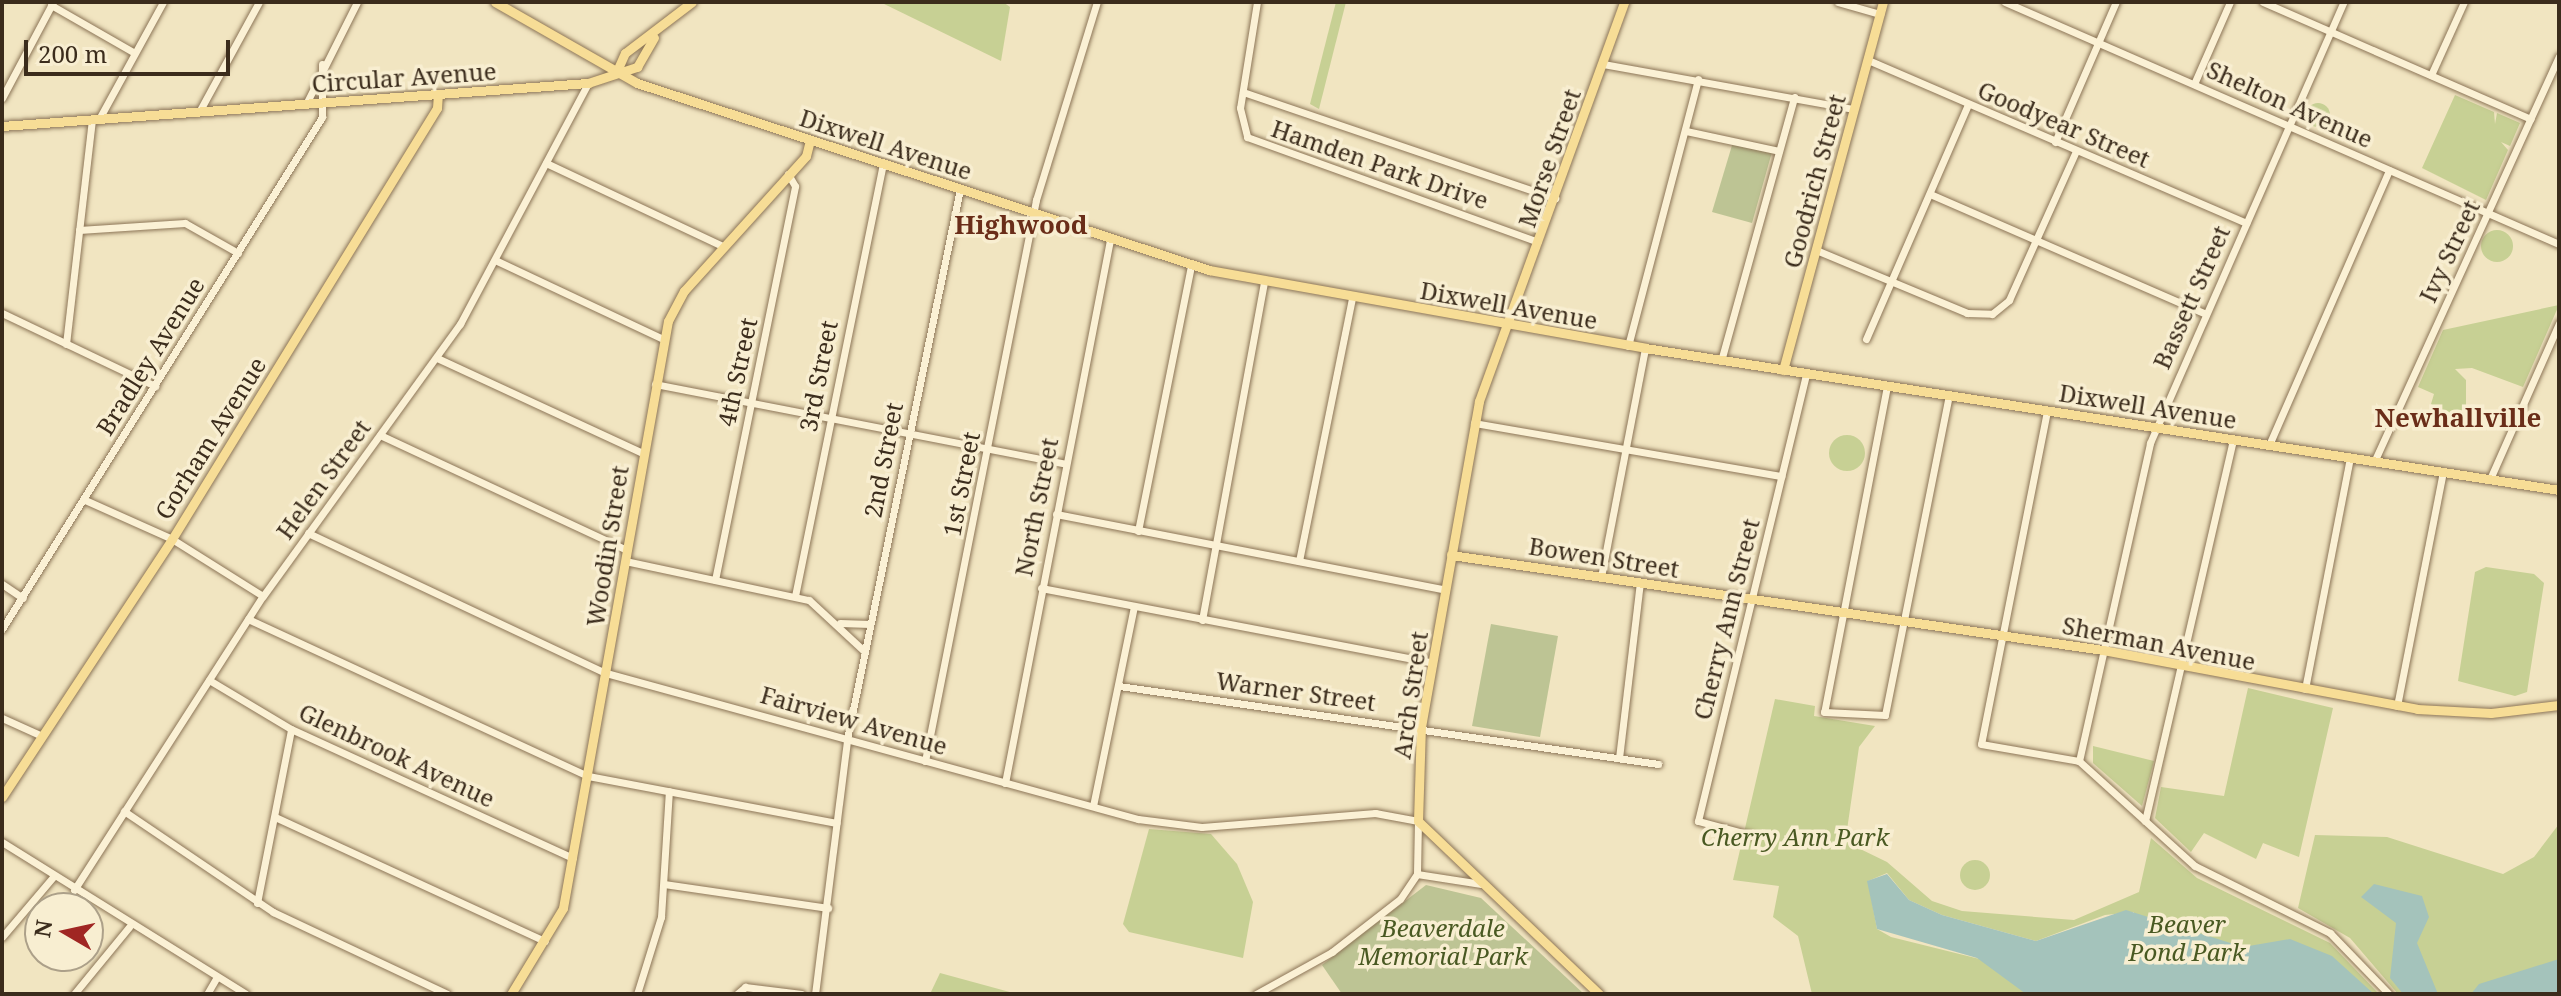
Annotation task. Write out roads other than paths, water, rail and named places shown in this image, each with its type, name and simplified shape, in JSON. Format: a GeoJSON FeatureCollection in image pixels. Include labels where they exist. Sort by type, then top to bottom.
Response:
{"type":"FeatureCollection","features":[{"type":"Feature","properties":{"kind":"main road","name":"Dixwell Avenue"},"geometry":{"type":"LineString","coordinates":[[495,2],[616,73],[1191,265],[1264,282],[1628,346],[2559,490]]}},
{"type":"Feature","properties":{"kind":"main road"},"geometry":{"type":"LineString","coordinates":[[616,73],[625,53],[654,37],[692,2]]}},
{"type":"Feature","properties":{"kind":"main road","name":"Morse Street"},"geometry":{"type":"LineString","coordinates":[[1505,324],[1557,199],[1624,2]]}},
{"type":"Feature","properties":{"kind":"main road","name":"Goodrich Street"},"geometry":{"type":"LineString","coordinates":[[1783,370],[1883,2]]}},
{"type":"Feature","properties":{"kind":"main road","name":"Circular Avenue"},"geometry":{"type":"LineString","coordinates":[[2,126],[588,83],[643,62],[654,37]]}},
{"type":"Feature","properties":{"kind":"main road","name":"Gorham Avenue"},"geometry":{"type":"LineString","coordinates":[[2,797],[172,539],[437,108],[438,94]]}},
{"type":"Feature","properties":{"kind":"main road","name":"Woodin Street"},"geometry":{"type":"LineString","coordinates":[[511,994],[563,908],[663,339],[680,297],[788,174],[810,140]]}},
{"type":"Feature","properties":{"kind":"main road","name":"Arch Street"},"geometry":{"type":"LineString","coordinates":[[1418,821],[1421,727],[1474,423],[1505,324]]}},
{"type":"Feature","properties":{"kind":"main road","name":"Bowen Street"},"geometry":{"type":"LineString","coordinates":[[1451,555],[1752,598]]}},
{"type":"Feature","properties":{"kind":"main road","name":"Sherman Avenue"},"geometry":{"type":"LineString","coordinates":[[1752,598],[2103,650],[2182,669],[2397,706],[2472,713],[2559,705]]}},
{"type":"Feature","properties":{"kind":"main road"},"geometry":{"type":"LineString","coordinates":[[1418,821],[1599,994]]}},
{"type":"Feature","properties":{"kind":"street"},"geometry":{"type":"LineString","coordinates":[[66,344],[96,119],[163,2]]}},
{"type":"Feature","properties":{"kind":"street"},"geometry":{"type":"LineString","coordinates":[[199,112],[259,2]]}},
{"type":"Feature","properties":{"kind":"street"},"geometry":{"type":"LineString","coordinates":[[306,104],[322,64],[357,2]]}},
{"type":"Feature","properties":{"kind":"street"},"geometry":{"type":"LineString","coordinates":[[1033,214],[1097,2]]}},
{"type":"Feature","properties":{"kind":"street","name":"Hamden Park Drive"},"geometry":{"type":"LineString","coordinates":[[1257,2],[1243,92],[1242,129],[1257,144],[1540,243]]}},
{"type":"Feature","properties":{"kind":"street"},"geometry":{"type":"LineString","coordinates":[[1838,2],[1880,14]]}},
{"type":"Feature","properties":{"kind":"street","name":"Shelton Avenue"},"geometry":{"type":"LineString","coordinates":[[2005,2],[2559,244]]}},
{"type":"Feature","properties":{"kind":"street"},"geometry":{"type":"LineString","coordinates":[[2055,142],[2116,2]]}},
{"type":"Feature","properties":{"kind":"street"},"geometry":{"type":"LineString","coordinates":[[2194,84],[2230,2]]}},
{"type":"Feature","properties":{"kind":"street"},"geometry":{"type":"LineString","coordinates":[[2263,2],[2531,119]]}},
{"type":"Feature","properties":{"kind":"street","name":"Bassett Street"},"geometry":{"type":"LineString","coordinates":[[2079,761],[2156,427],[2344,2]]}},
{"type":"Feature","properties":{"kind":"street"},"geometry":{"type":"LineString","coordinates":[[2431,75],[2464,2]]}},
{"type":"Feature","properties":{"kind":"street"},"geometry":{"type":"LineString","coordinates":[[2,98],[52,4],[133,52]]}},
{"type":"Feature","properties":{"kind":"street","name":"Ivy Street"},"geometry":{"type":"LineString","coordinates":[[2374,462],[2559,56]]}},
{"type":"Feature","properties":{"kind":"street","name":"Goodyear Street"},"geometry":{"type":"LineString","coordinates":[[1868,60],[2246,223]]}},
{"type":"Feature","properties":{"kind":"street"},"geometry":{"type":"LineString","coordinates":[[322,64],[327,102]]}},
{"type":"Feature","properties":{"kind":"street"},"geometry":{"type":"LineString","coordinates":[[1603,64],[1854,109]]}},
{"type":"Feature","properties":{"kind":"street"},"geometry":{"type":"LineString","coordinates":[[1628,346],[1698,79]]}},
{"type":"Feature","properties":{"kind":"street","name":"Helen Street"},"geometry":{"type":"LineString","coordinates":[[74,890],[263,596],[437,358],[495,260],[588,83]]}},
{"type":"Feature","properties":{"kind":"street"},"geometry":{"type":"LineString","coordinates":[[1243,92],[1557,199]]}},
{"type":"Feature","properties":{"kind":"street"},"geometry":{"type":"LineString","coordinates":[[1721,361],[1794,97]]}},
{"type":"Feature","properties":{"kind":"street","name":"Bradley Avenue"},"geometry":{"type":"LineString","coordinates":[[2,629],[238,253],[327,102]]}},
{"type":"Feature","properties":{"kind":"street"},"geometry":{"type":"LineString","coordinates":[[1866,339],[1968,104]]}},
{"type":"Feature","properties":{"kind":"street"},"geometry":{"type":"LineString","coordinates":[[2,117],[2,126]]}},
{"type":"Feature","properties":{"kind":"street"},"geometry":{"type":"LineString","coordinates":[[1686,131],[1779,151]]}},
{"type":"Feature","properties":{"kind":"street"},"geometry":{"type":"LineString","coordinates":[[1816,250],[1967,313],[1992,314],[2009,300],[2076,151]]}},
{"type":"Feature","properties":{"kind":"street"},"geometry":{"type":"LineString","coordinates":[[546,163],[722,246]]}},
{"type":"Feature","properties":{"kind":"street","name":"3rd Street"},"geometry":{"type":"LineString","coordinates":[[795,596],[883,164]]}},
{"type":"Feature","properties":{"kind":"street"},"geometry":{"type":"LineString","coordinates":[[2269,445],[2389,170]]}},
{"type":"Feature","properties":{"kind":"street","name":"4th Street"},"geometry":{"type":"LineString","coordinates":[[715,580],[795,186],[788,174]]}},
{"type":"Feature","properties":{"kind":"street","name":"2nd Street"},"geometry":{"type":"LineString","coordinates":[[815,994],[847,739],[960,189]]}},
{"type":"Feature","properties":{"kind":"street"},"geometry":{"type":"LineString","coordinates":[[1930,194],[2206,314]]}},
{"type":"Feature","properties":{"kind":"street","name":"1st Street"},"geometry":{"type":"LineString","coordinates":[[925,761],[1033,214]]}},
{"type":"Feature","properties":{"kind":"street"},"geometry":{"type":"LineString","coordinates":[[79,230],[185,223],[238,253]]}},
{"type":"Feature","properties":{"kind":"street","name":"North Street"},"geometry":{"type":"LineString","coordinates":[[1005,783],[1110,240]]}},
{"type":"Feature","properties":{"kind":"street"},"geometry":{"type":"LineString","coordinates":[[495,260],[663,339]]}},
{"type":"Feature","properties":{"kind":"street"},"geometry":{"type":"LineString","coordinates":[[1138,531],[1191,265]]}},
{"type":"Feature","properties":{"kind":"street"},"geometry":{"type":"LineString","coordinates":[[1202,620],[1264,282]]}},
{"type":"Feature","properties":{"kind":"street"},"geometry":{"type":"LineString","coordinates":[[1299,561],[1352,298]]}},
{"type":"Feature","properties":{"kind":"street"},"geometry":{"type":"LineString","coordinates":[[2,313],[155,386]]}},
{"type":"Feature","properties":{"kind":"street"},"geometry":{"type":"LineString","coordinates":[[2490,479],[2559,323]]}},
{"type":"Feature","properties":{"kind":"street"},"geometry":{"type":"LineString","coordinates":[[1601,577],[1645,348]]}},
{"type":"Feature","properties":{"kind":"street"},"geometry":{"type":"LineString","coordinates":[[437,358],[643,453]]}},
{"type":"Feature","properties":{"kind":"street","name":"Cherry Ann Street"},"geometry":{"type":"LineString","coordinates":[[1750,835],[1698,821],[1806,373]]}},
{"type":"Feature","properties":{"kind":"street"},"geometry":{"type":"LineString","coordinates":[[655,384],[1065,464]]}},
{"type":"Feature","properties":{"kind":"street"},"geometry":{"type":"LineString","coordinates":[[1887,386],[1820,711],[1882,720],[1949,395]]}},
{"type":"Feature","properties":{"kind":"street"},"geometry":{"type":"LineString","coordinates":[[2047,411],[1981,744],[2079,761],[2208,875],[2342,941],[2389,994]]}},
{"type":"Feature","properties":{"kind":"street"},"geometry":{"type":"LineString","coordinates":[[1474,423],[1781,476]]}},
{"type":"Feature","properties":{"kind":"street"},"geometry":{"type":"LineString","coordinates":[[380,435],[627,550]]}},
{"type":"Feature","properties":{"kind":"street"},"geometry":{"type":"LineString","coordinates":[[2145,821],[2233,440]]}},
{"type":"Feature","properties":{"kind":"street"},"geometry":{"type":"LineString","coordinates":[[2305,692],[2350,458]]}},
{"type":"Feature","properties":{"kind":"street"},"geometry":{"type":"LineString","coordinates":[[2397,706],[2443,472]]}},
{"type":"Feature","properties":{"kind":"street"},"geometry":{"type":"LineString","coordinates":[[85,500],[172,539],[263,596]]}},
{"type":"Feature","properties":{"kind":"street"},"geometry":{"type":"LineString","coordinates":[[1056,514],[1446,590]]}},
{"type":"Feature","properties":{"kind":"street","name":"Fairview Avenue"},"geometry":{"type":"LineString","coordinates":[[308,533],[606,673],[1093,806],[1193,826],[1375,813],[1418,821]]}},
{"type":"Feature","properties":{"kind":"street"},"geometry":{"type":"LineString","coordinates":[[625,561],[795,596],[840,623],[864,651]]}},
{"type":"Feature","properties":{"kind":"street"},"geometry":{"type":"LineString","coordinates":[[1619,758],[1640,583]]}},
{"type":"Feature","properties":{"kind":"street"},"geometry":{"type":"LineString","coordinates":[[2,584],[23,598]]}},
{"type":"Feature","properties":{"kind":"street"},"geometry":{"type":"LineString","coordinates":[[1041,588],[1433,663]]}},
{"type":"Feature","properties":{"kind":"street"},"geometry":{"type":"LineString","coordinates":[[1093,806],[1134,607]]}},
{"type":"Feature","properties":{"kind":"street"},"geometry":{"type":"LineString","coordinates":[[248,619],[588,776],[837,823]]}},
{"type":"Feature","properties":{"kind":"street"},"geometry":{"type":"LineString","coordinates":[[840,623],[870,624]]}},
{"type":"Feature","properties":{"kind":"street","name":"Glenbrook Avenue"},"geometry":{"type":"LineString","coordinates":[[209,680],[291,729],[573,858]]}},
{"type":"Feature","properties":{"kind":"street","name":"Warner Street"},"geometry":{"type":"LineString","coordinates":[[1119,686],[1421,727],[1658,764]]}},
{"type":"Feature","properties":{"kind":"street"},"geometry":{"type":"LineString","coordinates":[[2,718],[42,736]]}},
{"type":"Feature","properties":{"kind":"street"},"geometry":{"type":"LineString","coordinates":[[257,903],[291,729]]}},
{"type":"Feature","properties":{"kind":"street"},"geometry":{"type":"LineString","coordinates":[[637,994],[664,884],[660,843],[669,791]]}},
{"type":"Feature","properties":{"kind":"street"},"geometry":{"type":"LineString","coordinates":[[124,811],[257,903],[447,994]]}},
{"type":"Feature","properties":{"kind":"street"},"geometry":{"type":"LineString","coordinates":[[275,817],[545,941]]}},
{"type":"Feature","properties":{"kind":"street","name":"Arch Street"},"geometry":{"type":"LineString","coordinates":[[1417,874],[1418,821]]}},
{"type":"Feature","properties":{"kind":"street"},"geometry":{"type":"LineString","coordinates":[[2,842],[129,927],[246,994]]}},
{"type":"Feature","properties":{"kind":"street"},"geometry":{"type":"LineString","coordinates":[[1256,994],[1355,936],[1400,899],[1417,874],[1481,884]]}},
{"type":"Feature","properties":{"kind":"street"},"geometry":{"type":"LineString","coordinates":[[2,937],[54,876]]}},
{"type":"Feature","properties":{"kind":"street"},"geometry":{"type":"LineString","coordinates":[[664,884],[828,908]]}},
{"type":"Feature","properties":{"kind":"street"},"geometry":{"type":"LineString","coordinates":[[74,994],[129,927]]}},
{"type":"Feature","properties":{"kind":"street"},"geometry":{"type":"LineString","coordinates":[[207,994],[217,977]]}},
{"type":"Feature","properties":{"kind":"street"},"geometry":{"type":"LineString","coordinates":[[737,994],[745,987],[802,994]]}},
{"type":"Feature","properties":{"kind":"water"},"geometry":{"type":"Polygon","coordinates":[[[1887,874],[1909,900],[1942,915],[2036,941],[2126,910],[2243,947],[2290,939],[2332,956],[2374,994],[2026,994],[1977,958],[1877,929],[1867,881],[1887,874]]]}},
{"type":"Feature","properties":{"kind":"water"},"geometry":{"type":"Polygon","coordinates":[[[2374,884],[2422,896],[2429,917],[2417,943],[2438,994],[2403,994],[2390,978],[2396,923],[2361,897],[2374,884]]]}},
{"type":"Feature","properties":{"kind":"water"},"geometry":{"type":"Polygon","coordinates":[[[2559,959],[2559,994],[2471,994],[2479,984],[2559,959]]]}},
{"type":"Feature","properties":{"kind":"district","name":"Highwood"},"geometry":{"type":"Point","coordinates":[1021,225]}},
{"type":"Feature","properties":{"kind":"district","name":"Newhallville"},"geometry":{"type":"Point","coordinates":[2458,418]}},
{"type":"Feature","properties":{"kind":"park label","name":"Cherry Ann Park"},"geometry":{"type":"Point","coordinates":[1795,837]}},
{"type":"Feature","properties":{"kind":"park label","name":"Beaver Pond Park"},"geometry":{"type":"Point","coordinates":[2187,938]}},
{"type":"Feature","properties":{"kind":"park label","name":"Beaverdale Memorial Park"},"geometry":{"type":"Point","coordinates":[1443,942]}}]}
